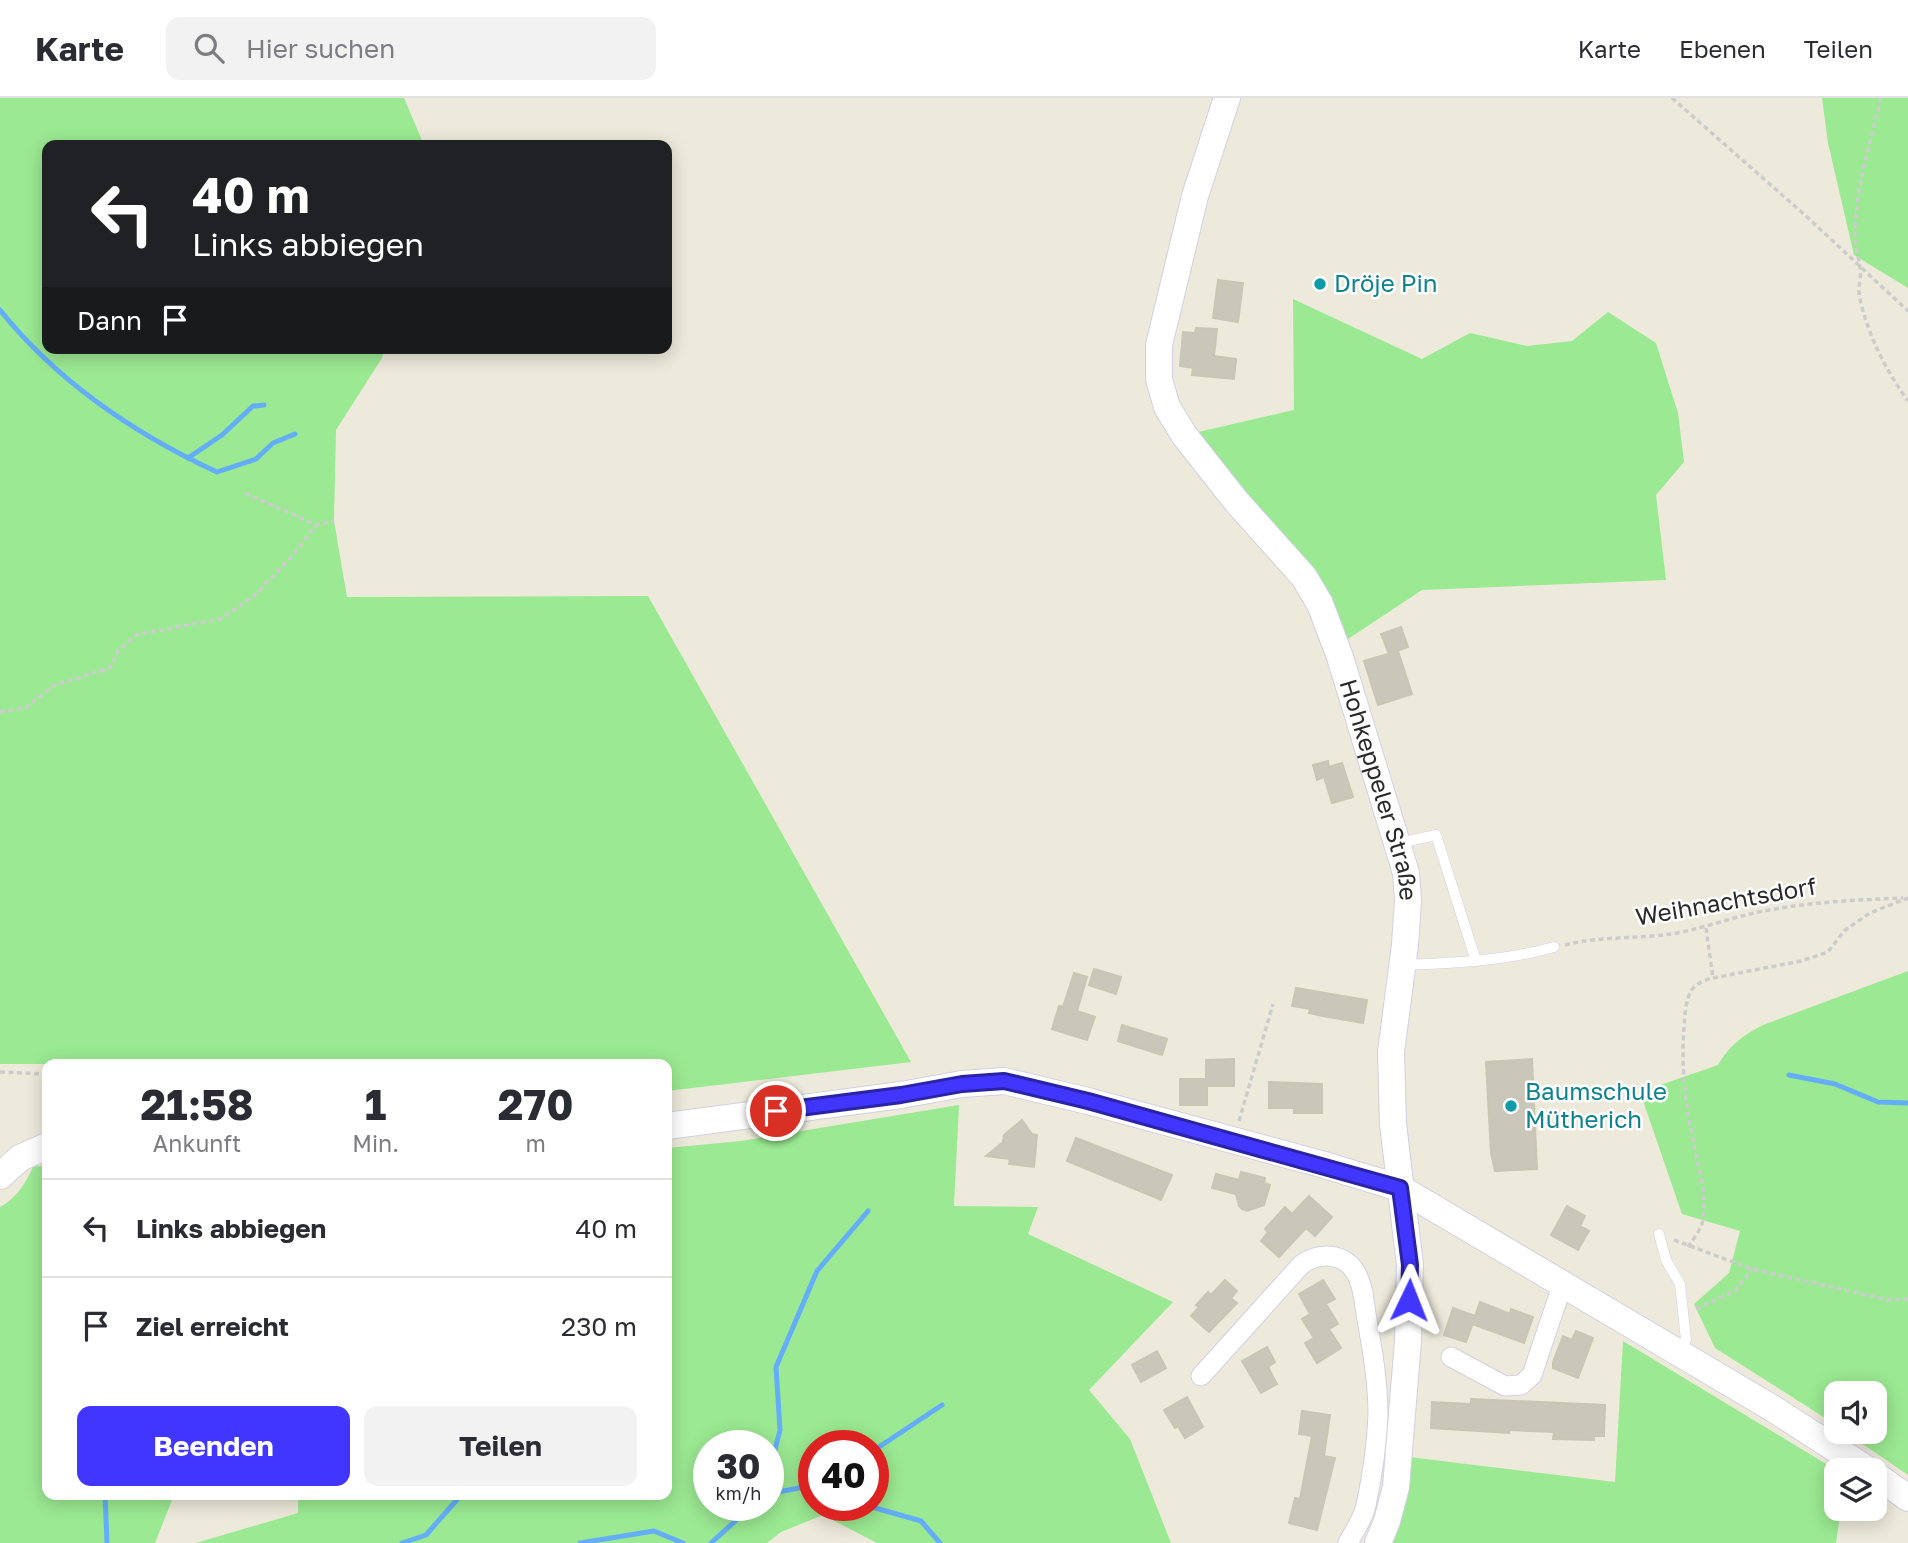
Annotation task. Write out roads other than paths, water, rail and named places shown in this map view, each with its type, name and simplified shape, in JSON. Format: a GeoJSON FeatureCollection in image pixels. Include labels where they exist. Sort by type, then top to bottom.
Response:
{"type":"FeatureCollection","features":[{"type":"Feature","properties":{"kind":"street","name":"Hohkeppeler Straße"},"geometry":{"type":"LineString","coordinates":[[1227,98],[1195,197],[1159,345],[1158,379],[1167,407],[1184,435],[1236,501],[1304,577],[1320,604],[1340,657],[1406,873],[1408,901],[1391,1052],[1393,1124],[1410,1265],[1408,1341],[1396,1487],[1378,1543]]}},
{"type":"Feature","properties":{"kind":"street"},"geometry":{"type":"LineString","coordinates":[[672,1125],[901,1095],[962,1084],[1004,1081],[1233,1140],[1400,1188],[1679,1352],[1849,1458]]}},
{"type":"Feature","properties":{"kind":"street"},"geometry":{"type":"LineString","coordinates":[[0,1176],[20,1158],[42,1148]]}},
{"type":"Feature","properties":{"kind":"street"},"geometry":{"type":"LineString","coordinates":[[1200,1376],[1301,1265],[1311,1258],[1320,1255],[1336,1257],[1344,1260],[1355,1271],[1361,1284],[1371,1346],[1378,1417],[1366,1508],[1348,1543]]}},
{"type":"Feature","properties":{"kind":"street"},"geometry":{"type":"LineString","coordinates":[[1451,1357],[1505,1386],[1521,1385],[1532,1375],[1563,1283]]}},
{"type":"Feature","properties":{"kind":"street"},"geometry":{"type":"LineString","coordinates":[[1887,1483],[1908,1498]]}},
{"type":"Feature","properties":{"kind":"lane"},"geometry":{"type":"LineString","coordinates":[[1399,843],[1436,835],[1476,961]]}},
{"type":"Feature","properties":{"kind":"lane"},"geometry":{"type":"LineString","coordinates":[[1402,965],[1476,961],[1533,954],[1554,947]]}},
{"type":"Feature","properties":{"kind":"lane"},"geometry":{"type":"LineString","coordinates":[[1659,1234],[1666,1260],[1680,1284],[1686,1340],[1679,1352]]}},
{"type":"Feature","properties":{"kind":"waterway"},"geometry":{"type":"LineString","coordinates":[[0,310],[46,360],[99,403],[157,441],[217,472],[256,459],[273,443],[295,434]]}},
{"type":"Feature","properties":{"kind":"waterway"},"geometry":{"type":"LineString","coordinates":[[188,458],[222,435],[253,406],[264,405]]}},
{"type":"Feature","properties":{"kind":"waterway"},"geometry":{"type":"LineString","coordinates":[[1789,1075],[1835,1084],[1878,1102],[1908,1103]]}},
{"type":"Feature","properties":{"kind":"waterway"},"geometry":{"type":"LineString","coordinates":[[780,1430],[776,1367],[817,1271],[868,1211]]}},
{"type":"Feature","properties":{"kind":"waterway"},"geometry":{"type":"LineString","coordinates":[[889,1440],[942,1405]]}},
{"type":"Feature","properties":{"kind":"waterway"},"geometry":{"type":"LineString","coordinates":[[784,1491],[798,1488]]}},
{"type":"Feature","properties":{"kind":"waterway"},"geometry":{"type":"LineString","coordinates":[[105,1500],[107,1543]]}},
{"type":"Feature","properties":{"kind":"waterway"},"geometry":{"type":"LineString","coordinates":[[402,1543],[426,1535],[457,1500]]}},
{"type":"Feature","properties":{"kind":"waterway"},"geometry":{"type":"LineString","coordinates":[[889,1512],[921,1521],[940,1543]]}},
{"type":"Feature","properties":{"kind":"waterway"},"geometry":{"type":"LineString","coordinates":[[711,1543],[735,1521]]}},
{"type":"Feature","properties":{"kind":"waterway"},"geometry":{"type":"LineString","coordinates":[[580,1543],[654,1531],[683,1543]]}},
{"type":"Feature","properties":{"kind":"place","name":"Dröje Pin"},"geometry":{"type":"Point","coordinates":[1320,284]}},
{"type":"Feature","properties":{"kind":"place","name":"Baumschule Mütherich"},"geometry":{"type":"Point","coordinates":[1511,1106]}}]}
